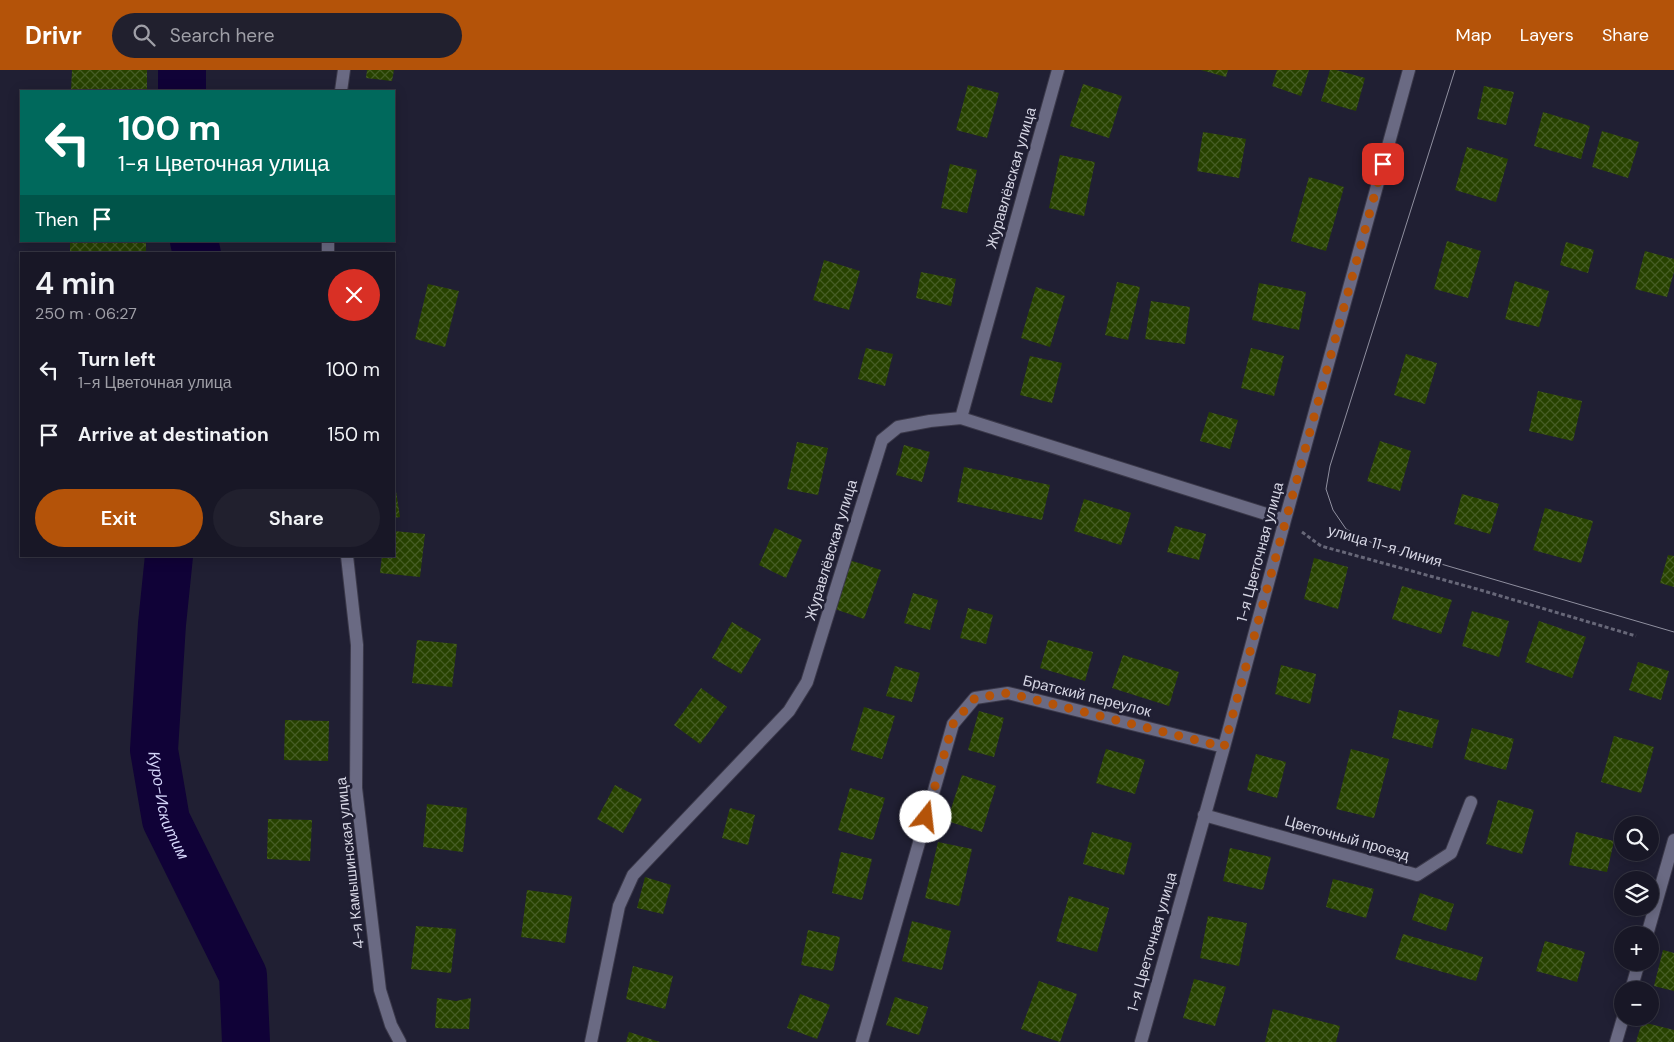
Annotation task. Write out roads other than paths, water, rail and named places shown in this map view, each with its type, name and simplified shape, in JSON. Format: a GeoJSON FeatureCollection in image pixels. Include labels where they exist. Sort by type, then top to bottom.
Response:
{"type":"FeatureCollection","features":[{"type":"Feature","properties":{"kind":"lane"},"geometry":{"type":"LineString","coordinates":[[341,90],[344,70]]}},
{"type":"Feature","properties":{"kind":"lane","name":"Журавлёвская улица"},"geometry":{"type":"LineString","coordinates":[[591,1042],[619,906],[633,875],[789,711],[807,682],[882,440],[898,427],[930,420],[961,418],[1058,70]]}},
{"type":"Feature","properties":{"kind":"lane","name":"1-я Цветочная улица"},"geometry":{"type":"LineString","coordinates":[[1141,1042],[1224,747],[1409,70]]}},
{"type":"Feature","properties":{"kind":"lane"},"geometry":{"type":"LineString","coordinates":[[961,418],[1285,520]]}},
{"type":"Feature","properties":{"kind":"lane","name":"4-я Камышинская улица"},"geometry":{"type":"LineString","coordinates":[[347,557],[356,645],[356,788],[380,990],[391,1025],[400,1042]]}},
{"type":"Feature","properties":{"kind":"lane","name":"Братский переулок"},"geometry":{"type":"LineString","coordinates":[[862,1042],[953,724],[975,698],[1008,693],[1224,747]]}},
{"type":"Feature","properties":{"kind":"lane","name":"Цветочный проезд"},"geometry":{"type":"LineString","coordinates":[[1204,815],[1417,875],[1451,853],[1471,802]]}},
{"type":"Feature","properties":{"kind":"lane"},"geometry":{"type":"LineString","coordinates":[[1650,926],[1674,840]]}},
{"type":"Feature","properties":{"kind":"lane"},"geometry":{"type":"LineString","coordinates":[[1616,1042],[1621,1026]]}},
{"type":"Feature","properties":{"kind":"waterway","name":"Куро-Искитим"},"geometry":{"type":"LineString","coordinates":[[182,70],[182,90]]}},
{"type":"Feature","properties":{"kind":"waterway","name":"Куро-Искитим"},"geometry":{"type":"LineString","coordinates":[[194,242],[197,252]]}},
{"type":"Feature","properties":{"kind":"waterway","name":"Куро-Искитим"},"geometry":{"type":"LineString","coordinates":[[169,557],[162,624],[154,750],[166,820],[243,975],[246,1042]]}},
{"type":"Feature","properties":{"kind":"tram line"},"geometry":{"type":"LineString","coordinates":[[1455,70],[1330,466],[1326,489],[1333,510],[1346,529],[1376,545],[1674,632]]}}]}
